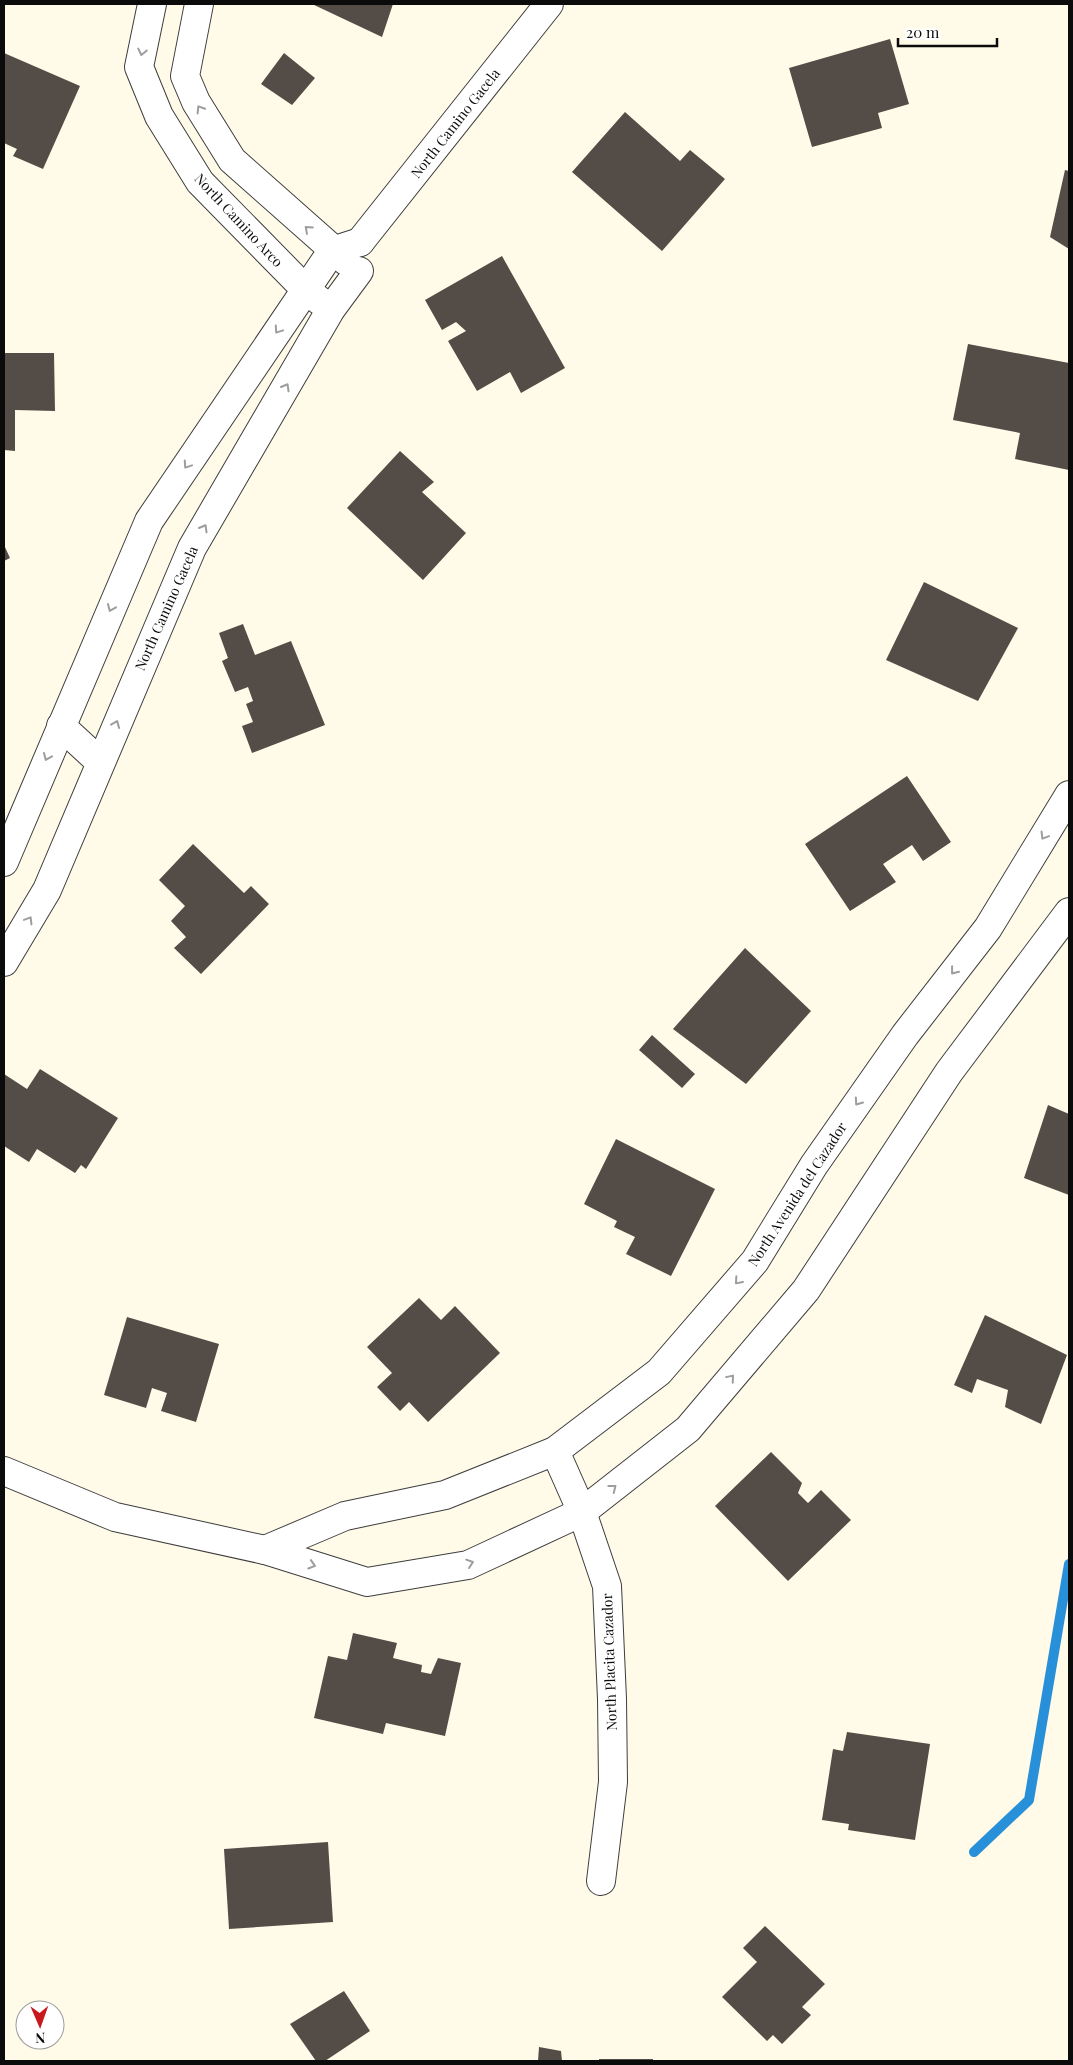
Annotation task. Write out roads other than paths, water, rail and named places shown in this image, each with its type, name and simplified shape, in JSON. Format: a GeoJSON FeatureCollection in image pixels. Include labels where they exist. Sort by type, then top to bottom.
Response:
{"type":"FeatureCollection","features":[{"type":"Feature","properties":{"kind":"street","name":"North Camino Arco"},"geometry":{"type":"LineString","coordinates":[[152,4],[139,67],[159,116],[200,182],[306,290],[331,309]]}},
{"type":"Feature","properties":{"kind":"street"},"geometry":{"type":"LineString","coordinates":[[198,4],[185,76],[196,102],[232,160],[332,251],[359,271]]}},
{"type":"Feature","properties":{"kind":"street","name":"North Camino Gacela"},"geometry":{"type":"LineString","coordinates":[[360,242],[549,4]]}},
{"type":"Feature","properties":{"kind":"street"},"geometry":{"type":"LineString","coordinates":[[4,862],[60,726],[149,521],[332,251],[360,242],[359,271]]}},
{"type":"Feature","properties":{"kind":"street","name":"North Camino Gacela"},"geometry":{"type":"LineString","coordinates":[[4,962],[47,890],[192,548],[331,309],[359,271]]}},
{"type":"Feature","properties":{"kind":"street"},"geometry":{"type":"LineString","coordinates":[[60,726],[100,762]]}},
{"type":"Feature","properties":{"kind":"street","name":"North Avenida del Cazador"},"geometry":{"type":"LineString","coordinates":[[265,1550],[345,1516],[445,1495],[555,1451],[659,1372],[755,1261],[814,1165],[905,1035],[988,928],[1069,795]]}},
{"type":"Feature","properties":{"kind":"street"},"geometry":{"type":"LineString","coordinates":[[4,1470],[115,1517],[265,1550],[367,1582],[468,1565],[582,1512],[688,1429],[806,1290],[949,1072],[1069,912]]}},
{"type":"Feature","properties":{"kind":"street","name":"North Placita Cazador"},"geometry":{"type":"LineString","coordinates":[[555,1451],[582,1512],[607,1586],[612,1699],[612,1782],[601,1881]]}},
{"type":"Feature","properties":{"kind":"waterway"},"geometry":{"type":"LineString","coordinates":[[974,1852],[1029,1800],[1069,1564]]}}]}
